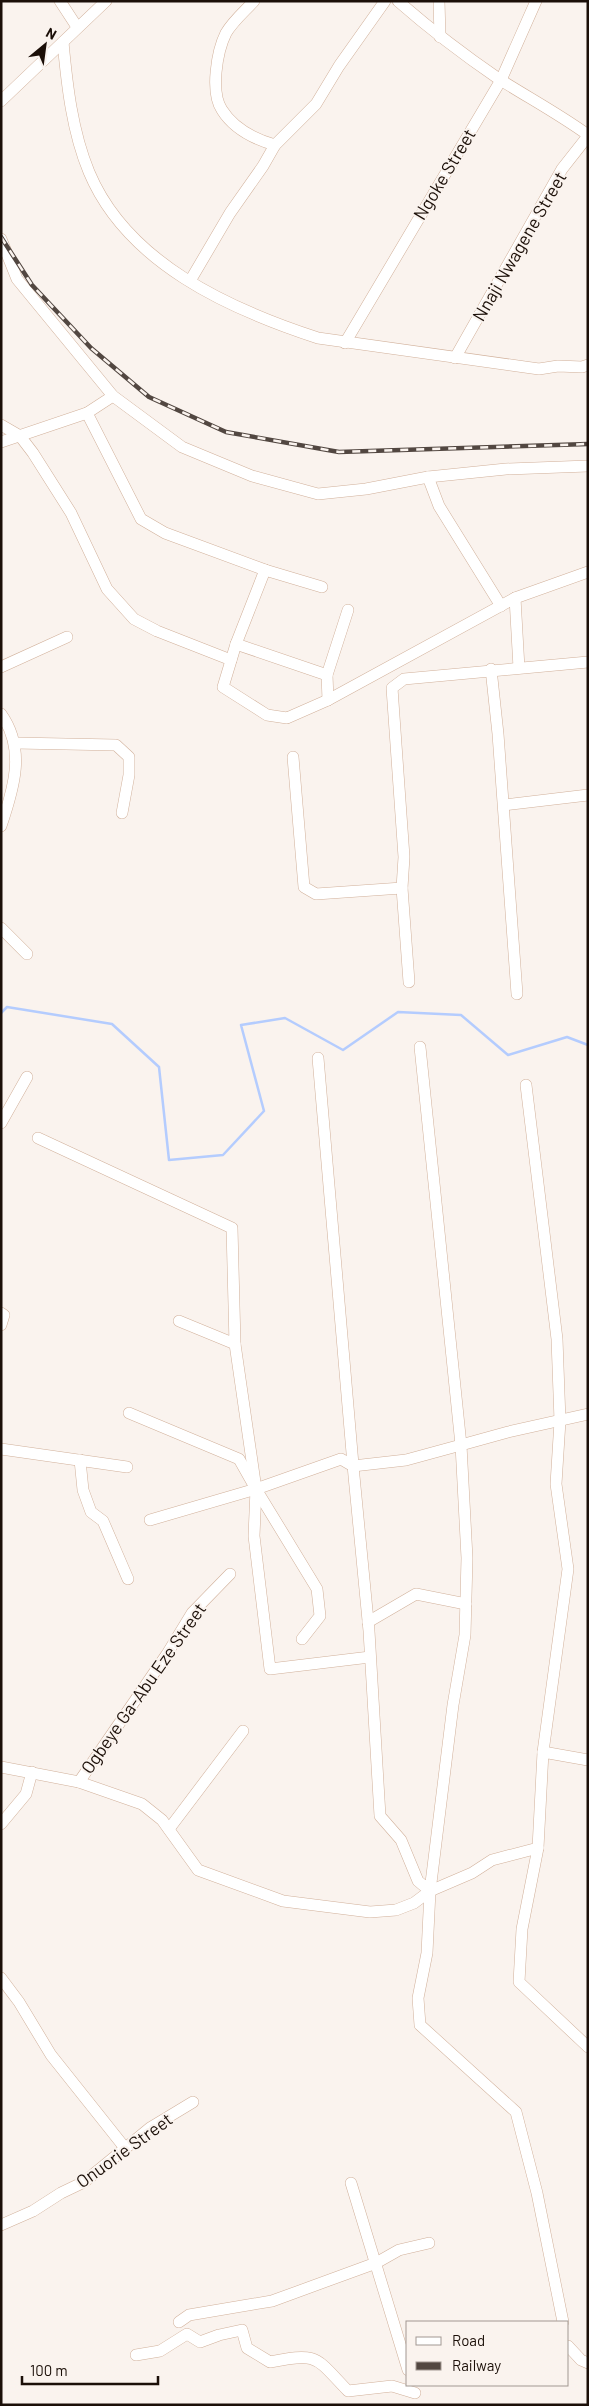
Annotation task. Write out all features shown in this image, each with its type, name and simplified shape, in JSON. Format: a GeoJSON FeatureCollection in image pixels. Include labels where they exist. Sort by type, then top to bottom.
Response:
{"type":"FeatureCollection","features":[{"type":"Feature","properties":{"kind":"street"},"geometry":{"type":"LineString","coordinates":[[60,1],[77,27]]}},
{"type":"Feature","properties":{"kind":"street"},"geometry":{"type":"LineString","coordinates":[[1,101],[106,1]]}},
{"type":"Feature","properties":{"kind":"street"},"geometry":{"type":"LineString","coordinates":[[254,1],[231,25],[219,53],[215,81],[221,109],[234,125],[256,140],[275,145]]}},
{"type":"Feature","properties":{"kind":"street"},"geometry":{"type":"LineString","coordinates":[[190,281],[230,213],[263,166],[275,145],[316,104],[339,66],[385,1]]}},
{"type":"Feature","properties":{"kind":"street"},"geometry":{"type":"LineString","coordinates":[[398,1],[440,37],[501,80],[561,115],[588,135]]}},
{"type":"Feature","properties":{"kind":"street"},"geometry":{"type":"LineString","coordinates":[[439,1],[440,37]]}},
{"type":"Feature","properties":{"kind":"street","name":"Ngoke Street"},"geometry":{"type":"LineString","coordinates":[[345,343],[501,80],[536,1]]}},
{"type":"Feature","properties":{"kind":"street"},"geometry":{"type":"LineString","coordinates":[[63,42],[67,88],[75,128],[88,170],[97,189],[115,218],[129,234],[165,265],[190,281],[231,303],[294,331],[345,343],[538,370],[558,366],[582,367],[588,365]]}},
{"type":"Feature","properties":{"kind":"street","name":"Nnaji Nwagene Street"},"geometry":{"type":"LineString","coordinates":[[455,358],[562,169],[588,135]]}},
{"type":"Feature","properties":{"kind":"street"},"geometry":{"type":"LineString","coordinates":[[1,239],[17,279],[113,396],[182,447],[252,476],[318,494],[428,477],[506,469],[588,466]]}},
{"type":"Feature","properties":{"kind":"street"},"geometry":{"type":"LineString","coordinates":[[1,442],[87,413],[113,396]]}},
{"type":"Feature","properties":{"kind":"street"},"geometry":{"type":"LineString","coordinates":[[87,413],[141,519],[166,533],[264,570],[322,587]]}},
{"type":"Feature","properties":{"kind":"street"},"geometry":{"type":"LineString","coordinates":[[1,425],[20,436],[71,513],[107,589],[134,619],[157,631],[231,660]]}},
{"type":"Feature","properties":{"kind":"street"},"geometry":{"type":"LineString","coordinates":[[428,477],[439,506],[501,606]]}},
{"type":"Feature","properties":{"kind":"street"},"geometry":{"type":"LineString","coordinates":[[264,570],[236,644],[223,687],[267,716],[287,718],[328,700],[515,598],[588,572]]}},
{"type":"Feature","properties":{"kind":"street"},"geometry":{"type":"LineString","coordinates":[[515,598],[519,668]]}},
{"type":"Feature","properties":{"kind":"street"},"geometry":{"type":"LineString","coordinates":[[328,700],[327,675],[348,610]]}},
{"type":"Feature","properties":{"kind":"street"},"geometry":{"type":"LineString","coordinates":[[1,667],[67,638]]}},
{"type":"Feature","properties":{"kind":"street"},"geometry":{"type":"LineString","coordinates":[[236,644],[327,675]]}},
{"type":"Feature","properties":{"kind":"street"},"geometry":{"type":"LineString","coordinates":[[409,982],[402,888],[404,857],[392,688],[404,679],[491,669],[588,662]]}},
{"type":"Feature","properties":{"kind":"street"},"geometry":{"type":"LineString","coordinates":[[491,669],[504,805],[517,994]]}},
{"type":"Feature","properties":{"kind":"street"},"geometry":{"type":"LineString","coordinates":[[1,714],[8,724],[16,743],[11,796],[1,826]]}},
{"type":"Feature","properties":{"kind":"street"},"geometry":{"type":"LineString","coordinates":[[16,743],[116,745],[130,757],[122,812]]}},
{"type":"Feature","properties":{"kind":"street"},"geometry":{"type":"LineString","coordinates":[[293,757],[304,887],[316,894],[402,888]]}},
{"type":"Feature","properties":{"kind":"street"},"geometry":{"type":"LineString","coordinates":[[504,805],[588,796]]}},
{"type":"Feature","properties":{"kind":"street"},"geometry":{"type":"LineString","coordinates":[[1,928],[27,954]]}},
{"type":"Feature","properties":{"kind":"street"},"geometry":{"type":"LineString","coordinates":[[420,1047],[461,1445],[467,1558],[464,1635],[453,1705],[430,1891],[427,1953],[418,1998],[420,2025],[516,2112],[537,2193],[563,2321]]}},
{"type":"Feature","properties":{"kind":"street"},"geometry":{"type":"LineString","coordinates":[[318,1058],[368,1622],[380,1816],[401,1840],[418,1881],[430,1891]]}},
{"type":"Feature","properties":{"kind":"street"},"geometry":{"type":"LineString","coordinates":[[1,1123],[27,1077]]}},
{"type":"Feature","properties":{"kind":"street"},"geometry":{"type":"LineString","coordinates":[[526,1085],[557,1339],[560,1421],[556,1484],[568,1569],[543,1752],[538,1848],[522,1930],[519,1982],[588,2047]]}},
{"type":"Feature","properties":{"kind":"street"},"geometry":{"type":"LineString","coordinates":[[38,1138],[232,1228],[235,1344],[256,1490],[254,1536],[270,1668],[370,1657]]}},
{"type":"Feature","properties":{"kind":"street"},"geometry":{"type":"LineString","coordinates":[[1,1313],[4,1315],[1,1324]]}},
{"type":"Feature","properties":{"kind":"street"},"geometry":{"type":"LineString","coordinates":[[179,1321],[235,1344]]}},
{"type":"Feature","properties":{"kind":"street"},"geometry":{"type":"LineString","coordinates":[[129,1413],[239,1458],[256,1490],[317,1588],[320,1616],[302,1639]]}},
{"type":"Feature","properties":{"kind":"street"},"geometry":{"type":"LineString","coordinates":[[150,1520],[256,1490],[341,1460],[353,1466],[406,1460],[588,1414]]}},
{"type":"Feature","properties":{"kind":"street"},"geometry":{"type":"LineString","coordinates":[[1,1449],[127,1467]]}},
{"type":"Feature","properties":{"kind":"street"},"geometry":{"type":"LineString","coordinates":[[80,1460],[83,1490],[91,1512],[103,1521],[128,1579]]}},
{"type":"Feature","properties":{"kind":"street","name":"Ogbeye Ga-Abu Eze Street"},"geometry":{"type":"LineString","coordinates":[[79,1782],[167,1654],[192,1613],[230,1574]]}},
{"type":"Feature","properties":{"kind":"street"},"geometry":{"type":"LineString","coordinates":[[368,1622],[416,1594],[466,1604]]}},
{"type":"Feature","properties":{"kind":"street"},"geometry":{"type":"LineString","coordinates":[[169,1829],[243,1731]]}},
{"type":"Feature","properties":{"kind":"street"},"geometry":{"type":"LineString","coordinates":[[543,1752],[588,1760]]}},
{"type":"Feature","properties":{"kind":"street"},"geometry":{"type":"LineString","coordinates":[[1,1767],[79,1782],[142,1804],[153,1811],[169,1829],[198,1870],[283,1901],[370,1912],[396,1910],[414,1903],[430,1891],[472,1873],[492,1860],[538,1848]]}},
{"type":"Feature","properties":{"kind":"street"},"geometry":{"type":"LineString","coordinates":[[1,1824],[26,1794],[32,1772]]}},
{"type":"Feature","properties":{"kind":"street"},"geometry":{"type":"LineString","coordinates":[[1,1978],[19,2002],[50,2055],[125,2148]]}},
{"type":"Feature","properties":{"kind":"street","name":"Onuorie Street"},"geometry":{"type":"LineString","coordinates":[[1,2224],[33,2211],[61,2193],[84,2182],[150,2128],[193,2102]]}},
{"type":"Feature","properties":{"kind":"street"},"geometry":{"type":"LineString","coordinates":[[351,2184],[406,2363]]}},
{"type":"Feature","properties":{"kind":"street"},"geometry":{"type":"LineString","coordinates":[[179,2322],[189,2315],[272,2301],[376,2263],[399,2250],[429,2243]]}},
{"type":"Feature","properties":{"kind":"street"},"geometry":{"type":"LineString","coordinates":[[136,2355],[160,2351],[187,2334],[200,2342],[219,2335],[242,2330],[247,2348],[270,2362],[300,2356],[317,2359],[348,2391],[392,2386],[414,2389],[418,2405]]}},
{"type":"Feature","properties":{"kind":"street"},"geometry":{"type":"LineString","coordinates":[[569,2347],[581,2360],[588,2363]]}},
{"type":"Feature","properties":{"kind":"waterway"},"geometry":{"type":"LineString","coordinates":[[1,1013],[7,1007],[112,1024],[159,1067],[169,1160],[223,1155],[264,1111],[241,1025],[285,1018],[343,1050],[398,1012],[461,1015],[508,1055],[567,1037],[588,1045]]}},
{"type":"Feature","properties":{"kind":"railway"},"geometry":{"type":"LineString","coordinates":[[1,237],[32,285],[91,348],[149,397],[226,432],[339,452],[588,444]]}}]}
